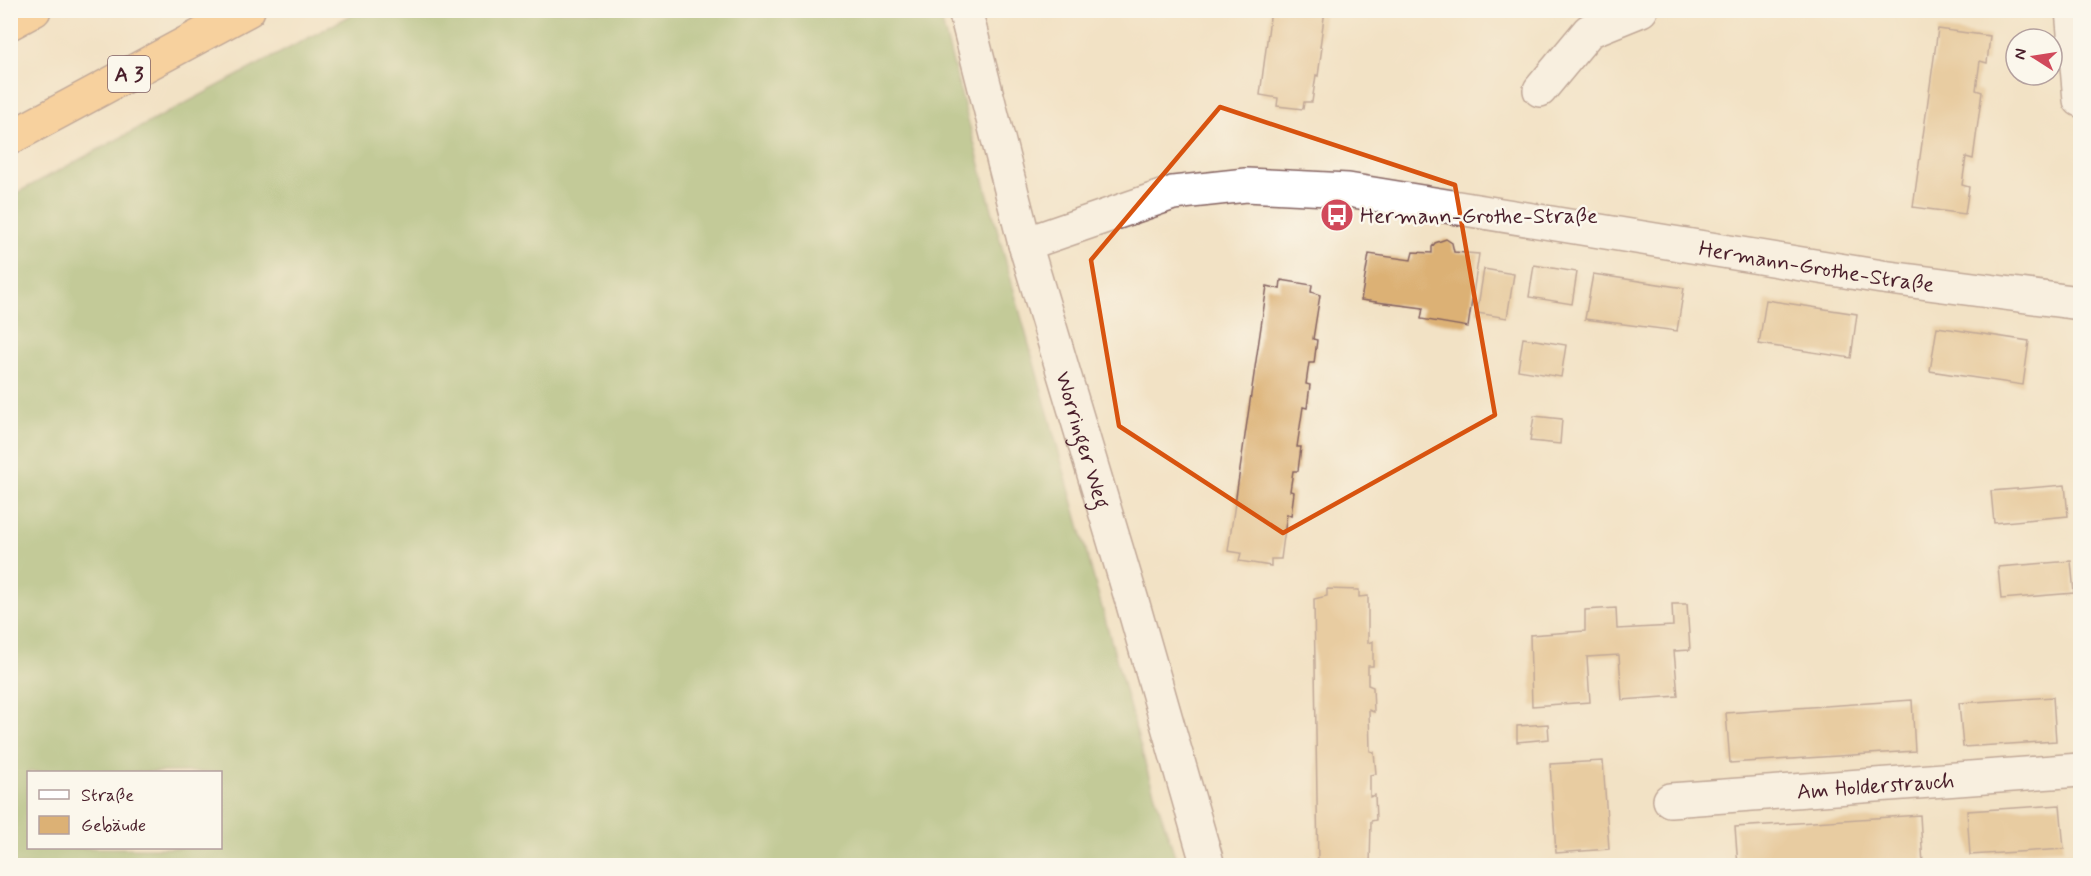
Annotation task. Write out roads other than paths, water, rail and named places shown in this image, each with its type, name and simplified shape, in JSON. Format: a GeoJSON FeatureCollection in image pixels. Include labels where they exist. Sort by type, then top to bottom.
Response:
{"type":"FeatureCollection","features":[{"type":"Feature","properties":{"kind":"highway"},"geometry":{"type":"LineString","coordinates":[[10,23],[34,10]]}},
{"type":"Feature","properties":{"kind":"highway","name":"A 3"},"geometry":{"type":"LineString","coordinates":[[10,138],[248,10]]}},
{"type":"Feature","properties":{"kind":"street","name":"Worringer Weg"},"geometry":{"type":"LineString","coordinates":[[965,10],[1025,244],[1132,601],[1208,866]]}},
{"type":"Feature","properties":{"kind":"street"},"geometry":{"type":"LineString","coordinates":[[1540,90],[1589,31],[1641,10]]}},
{"type":"Feature","properties":{"kind":"street"},"geometry":{"type":"LineString","coordinates":[[2072,10],[2080,100]]}},
{"type":"Feature","properties":{"kind":"street","name":"Hermann-Grothe-Straße"},"geometry":{"type":"LineString","coordinates":[[1025,244],[1173,193],[1246,185],[1273,185],[1348,190],[1882,277],[2080,303]]}},
{"type":"Feature","properties":{"kind":"street","name":"Am Holderstrauch"},"geometry":{"type":"LineString","coordinates":[[1670,800],[2080,770]]}},
{"type":"Feature","properties":{"kind":"place","name":"Hermann-Grothe-Straße"},"geometry":{"type":"Point","coordinates":[1337,215]}}]}
